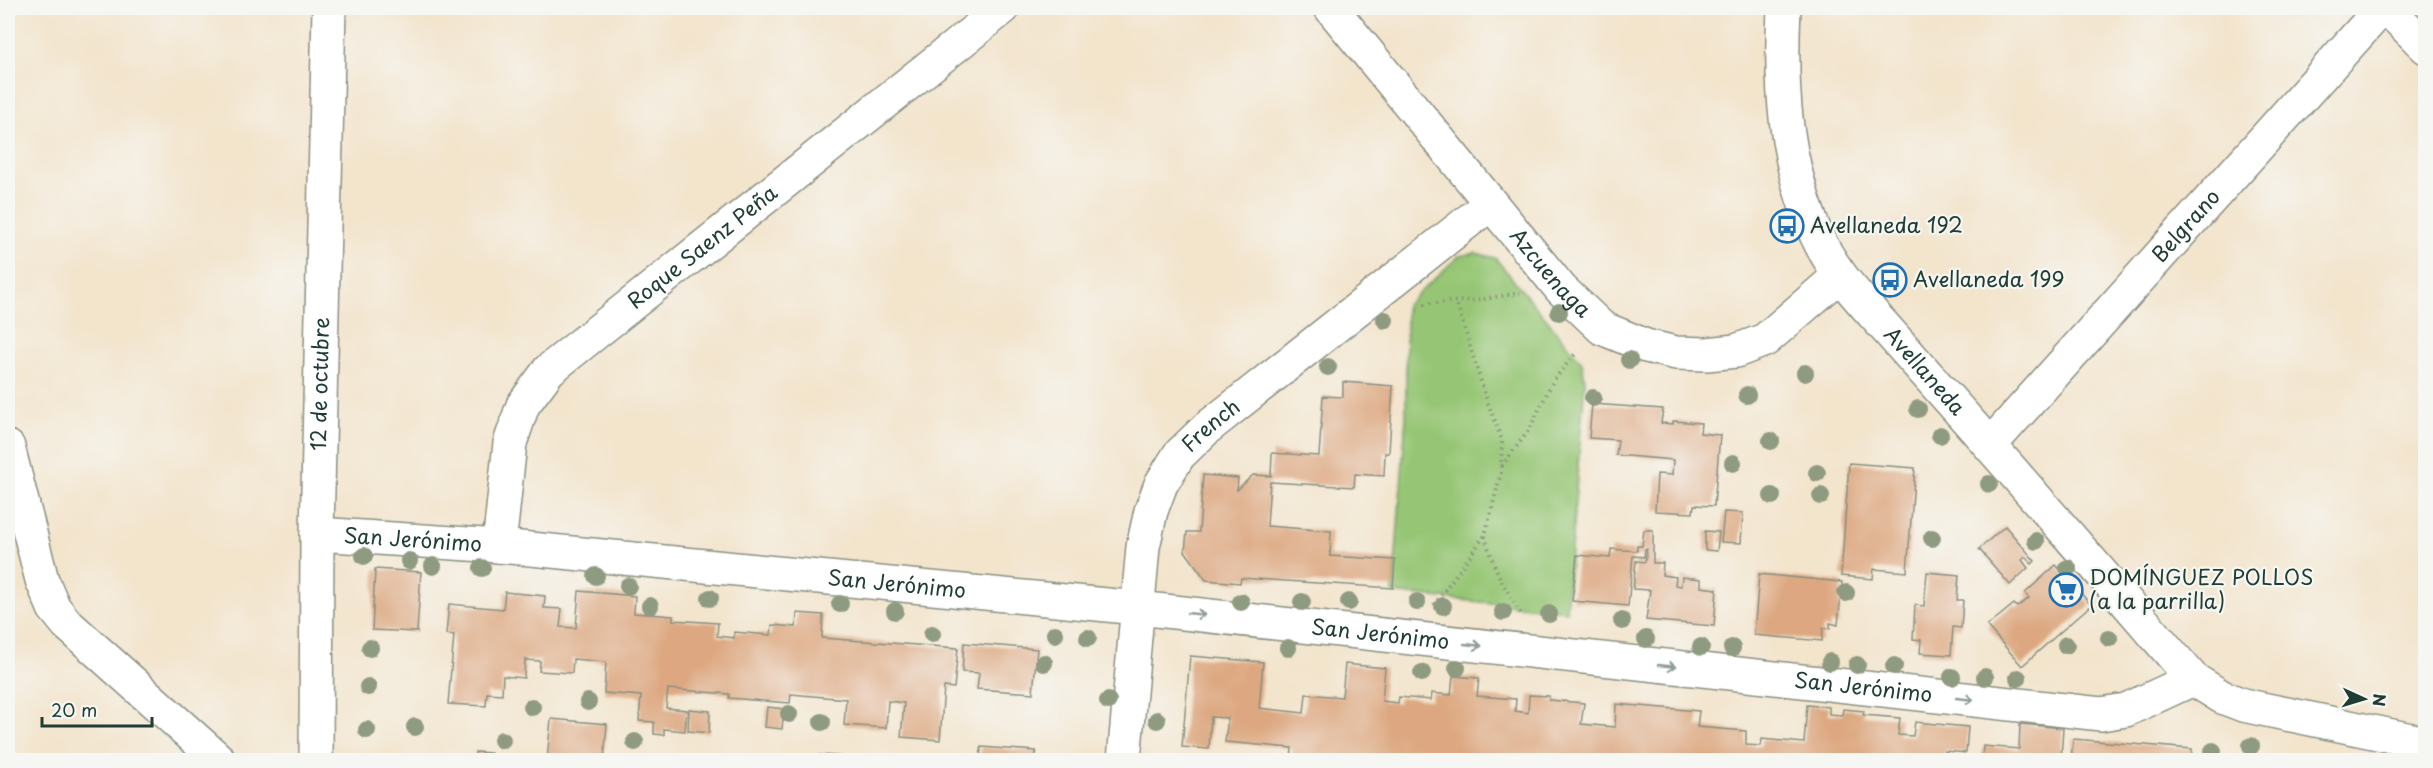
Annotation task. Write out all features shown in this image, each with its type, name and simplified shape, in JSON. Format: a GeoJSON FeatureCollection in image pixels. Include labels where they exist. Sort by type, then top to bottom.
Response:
{"type":"FeatureCollection","features":[{"type":"Feature","properties":{"kind":"street","name":"12 de octubre"},"geometry":{"type":"LineString","coordinates":[[316,760],[317,534],[329,8]]}},
{"type":"Feature","properties":{"kind":"street","name":"Roque Saenz Peña"},"geometry":{"type":"LineString","coordinates":[[499,546],[510,443],[523,405],[549,370],[1003,8]]}},
{"type":"Feature","properties":{"kind":"street","name":"Azcuenaga"},"geometry":{"type":"LineString","coordinates":[[1331,8],[1490,204],[1562,289],[1602,328],[1646,346],[1676,354],[1736,351],[1765,340],[1839,276]]}},
{"type":"Feature","properties":{"kind":"street","name":"Avellaneda"},"geometry":{"type":"LineString","coordinates":[[1784,8],[1783,109],[1789,149],[1817,235],[1839,276],[1990,445],[2193,679]]}},
{"type":"Feature","properties":{"kind":"street","name":"Belgrano"},"geometry":{"type":"LineString","coordinates":[[1990,445],[2382,8]]}},
{"type":"Feature","properties":{"kind":"street"},"geometry":{"type":"LineString","coordinates":[[2387,8],[2426,48]]}},
{"type":"Feature","properties":{"kind":"street","name":"French"},"geometry":{"type":"LineString","coordinates":[[1124,760],[1143,547],[1151,512],[1161,484],[1179,455],[1207,428],[1490,204]]}},
{"type":"Feature","properties":{"kind":"street"},"geometry":{"type":"LineString","coordinates":[[8,447],[42,580],[54,608],[67,624],[219,760]]}},
{"type":"Feature","properties":{"kind":"street","name":"San Jerónimo"},"geometry":{"type":"LineString","coordinates":[[317,534],[499,546],[1138,608],[2101,714],[2126,710],[2193,679]]}},
{"type":"Feature","properties":{"kind":"street"},"geometry":{"type":"LineString","coordinates":[[2193,679],[2222,697],[2243,705],[2426,743]]}},
{"type":"Feature","properties":{"kind":"path"},"geometry":{"type":"LineString","coordinates":[[1416,304],[1562,289]]}},
{"type":"Feature","properties":{"kind":"path"},"geometry":{"type":"LineString","coordinates":[[1411,638],[1485,535],[1501,467],[1502,440],[1486,398],[1456,301]]}},
{"type":"Feature","properties":{"kind":"path"},"geometry":{"type":"LineString","coordinates":[[1501,467],[1529,430],[1553,381],[1584,343],[1602,328]]}},
{"type":"Feature","properties":{"kind":"path"},"geometry":{"type":"LineString","coordinates":[[1485,535],[1491,560],[1507,592],[1548,653]]}},
{"type":"Feature","properties":{"kind":"green space"},"geometry":{"type":"Polygon","coordinates":[[[1475,253],[1495,258],[1582,362],[1585,381],[1566,611],[1393,593],[1406,417],[1406,305],[1459,256],[1475,253]]]}},
{"type":"Feature","properties":{"kind":"building"},"geometry":{"type":"Polygon","coordinates":[[[1343,382],[1393,386],[1389,453],[1385,453],[1384,476],[1355,474],[1354,487],[1270,482],[1267,526],[1331,531],[1330,556],[1395,560],[1393,588],[1241,578],[1240,583],[1206,580],[1185,551],[1187,532],[1199,532],[1203,475],[1238,478],[1237,490],[1253,475],[1271,476],[1272,453],[1319,456],[1323,396],[1343,397],[1343,382]]]}},
{"type":"Feature","properties":{"kind":"building"},"geometry":{"type":"Polygon","coordinates":[[[1592,404],[1663,409],[1661,423],[1673,424],[1673,421],[1701,423],[1700,433],[1720,435],[1714,506],[1694,505],[1693,513],[1655,511],[1657,474],[1672,475],[1673,460],[1616,455],[1618,440],[1589,438],[1592,404]]]}},
{"type":"Feature","properties":{"kind":"building"},"geometry":{"type":"Polygon","coordinates":[[[1849,463],[1915,468],[1907,572],[1874,569],[1873,579],[1841,576],[1849,463]]]}},
{"type":"Feature","properties":{"kind":"building"},"geometry":{"type":"Polygon","coordinates":[[[1724,512],[1743,513],[1741,543],[1721,542],[1724,512]]]}},
{"type":"Feature","properties":{"kind":"building"},"geometry":{"type":"Polygon","coordinates":[[[2005,526],[2035,561],[2032,564],[2025,557],[2022,560],[2028,568],[2010,585],[1979,549],[2005,526]]]}},
{"type":"Feature","properties":{"kind":"building"},"geometry":{"type":"Polygon","coordinates":[[[1644,530],[1653,530],[1653,563],[1663,563],[1662,575],[1676,577],[1675,585],[1681,586],[1682,577],[1701,579],[1701,587],[1717,589],[1714,626],[1646,620],[1650,590],[1633,589],[1636,561],[1645,562],[1647,549],[1645,549],[1644,557],[1633,556],[1628,606],[1572,601],[1577,555],[1610,558],[1611,549],[1637,551],[1637,546],[1642,546],[1644,530]]]}},
{"type":"Feature","properties":{"kind":"building"},"geometry":{"type":"Polygon","coordinates":[[[1705,531],[1719,532],[1717,551],[1705,550],[1705,531]]]}},
{"type":"Feature","properties":{"kind":"building"},"geometry":{"type":"Polygon","coordinates":[[[2056,565],[2091,605],[2022,666],[1987,626],[2014,604],[2017,607],[2029,598],[2025,593],[2056,565]]]}},
{"type":"Feature","properties":{"kind":"building"},"geometry":{"type":"Polygon","coordinates":[[[375,569],[421,572],[417,632],[372,630],[375,569]]]}},
{"type":"Feature","properties":{"kind":"building"},"geometry":{"type":"Polygon","coordinates":[[[1927,572],[1959,575],[1957,600],[1963,600],[1961,628],[1953,627],[1951,655],[1920,653],[1921,640],[1913,639],[1915,605],[1924,606],[1927,572]]]}},
{"type":"Feature","properties":{"kind":"building"},"geometry":{"type":"Polygon","coordinates":[[[1759,574],[1842,582],[1838,625],[1830,623],[1830,629],[1823,628],[1822,641],[1754,635],[1759,574]]]}},
{"type":"Feature","properties":{"kind":"building"},"geometry":{"type":"Polygon","coordinates":[[[579,591],[635,596],[634,613],[673,616],[673,620],[718,623],[717,636],[734,638],[734,632],[771,635],[772,625],[796,627],[797,613],[823,615],[822,638],[958,648],[954,688],[944,687],[940,740],[901,737],[904,703],[888,701],[886,728],[844,725],[846,699],[791,694],[790,703],[729,698],[729,694],[668,689],[666,708],[687,710],[685,731],[664,729],[664,735],[654,734],[654,722],[639,721],[641,696],[604,693],[606,662],[573,659],[572,673],[539,671],[540,661],[525,660],[524,678],[503,676],[502,694],[487,693],[486,706],[448,704],[454,635],[446,634],[449,604],[503,609],[505,592],[545,596],[544,608],[562,609],[560,627],[576,628],[579,591]]]}},
{"type":"Feature","properties":{"kind":"building"},"geometry":{"type":"Polygon","coordinates":[[[964,643],[1037,649],[1033,693],[977,689],[979,673],[962,672],[964,643]]]}},
{"type":"Feature","properties":{"kind":"building"},"geometry":{"type":"Polygon","coordinates":[[[1190,656],[1263,662],[1259,708],[1304,713],[1306,694],[1342,697],[1345,664],[1385,668],[1382,701],[1398,703],[1399,697],[1431,700],[1432,693],[1451,695],[1453,676],[1479,678],[1477,696],[1516,699],[1515,711],[1528,713],[1529,695],[1549,696],[1549,700],[1584,703],[1581,724],[1615,727],[1616,704],[1699,711],[1697,727],[1746,731],[1746,745],[1761,746],[1762,739],[1804,743],[1807,705],[1829,707],[1829,714],[1842,715],[1843,709],[1864,711],[1863,715],[1900,718],[1898,735],[1913,736],[1915,722],[1968,727],[1966,753],[1945,751],[1945,760],[1912,757],[1912,760],[1291,760],[1292,748],[1225,742],[1228,718],[1211,717],[1209,749],[1182,747],[1190,656]]]}},
{"type":"Feature","properties":{"kind":"building"},"geometry":{"type":"Polygon","coordinates":[[[767,707],[784,709],[782,729],[765,727],[767,707]]]}},
{"type":"Feature","properties":{"kind":"building"},"geometry":{"type":"Polygon","coordinates":[[[689,709],[710,711],[709,733],[688,731],[689,709]]]}},
{"type":"Feature","properties":{"kind":"building"},"geometry":{"type":"Polygon","coordinates":[[[551,719],[607,724],[604,760],[547,760],[551,719]]]}},
{"type":"Feature","properties":{"kind":"building"},"geometry":{"type":"Polygon","coordinates":[[[2020,724],[2063,728],[2061,760],[1982,760],[1983,746],[2019,749],[2020,724]]]}},
{"type":"Feature","properties":{"kind":"building"},"geometry":{"type":"Polygon","coordinates":[[[2073,739],[2192,749],[2191,760],[2071,760],[2073,739]]]}},
{"type":"Feature","properties":{"kind":"building"},"geometry":{"type":"Polygon","coordinates":[[[981,747],[1036,751],[1035,760],[980,760],[981,747]]]}},
{"type":"Feature","properties":{"kind":"building"},"geometry":{"type":"Polygon","coordinates":[[[475,752],[491,753],[491,758],[497,760],[475,760],[475,752]]]}},
{"type":"Feature","properties":{"kind":"building"},"geometry":{"type":"Polygon","coordinates":[[[819,755],[839,756],[838,760],[818,760],[819,755]]]}},
{"type":"Feature","properties":{"kind":"place","name":"Avellaneda 192"},"geometry":{"type":"Point","coordinates":[1787,226]}},
{"type":"Feature","properties":{"kind":"place","name":"Avellaneda 199"},"geometry":{"type":"Point","coordinates":[1890,280]}},
{"type":"Feature","properties":{"kind":"place","name":"DOMÍNGUEZ POLLOS (a la parrilla)"},"geometry":{"type":"Point","coordinates":[2066,590]}}]}
